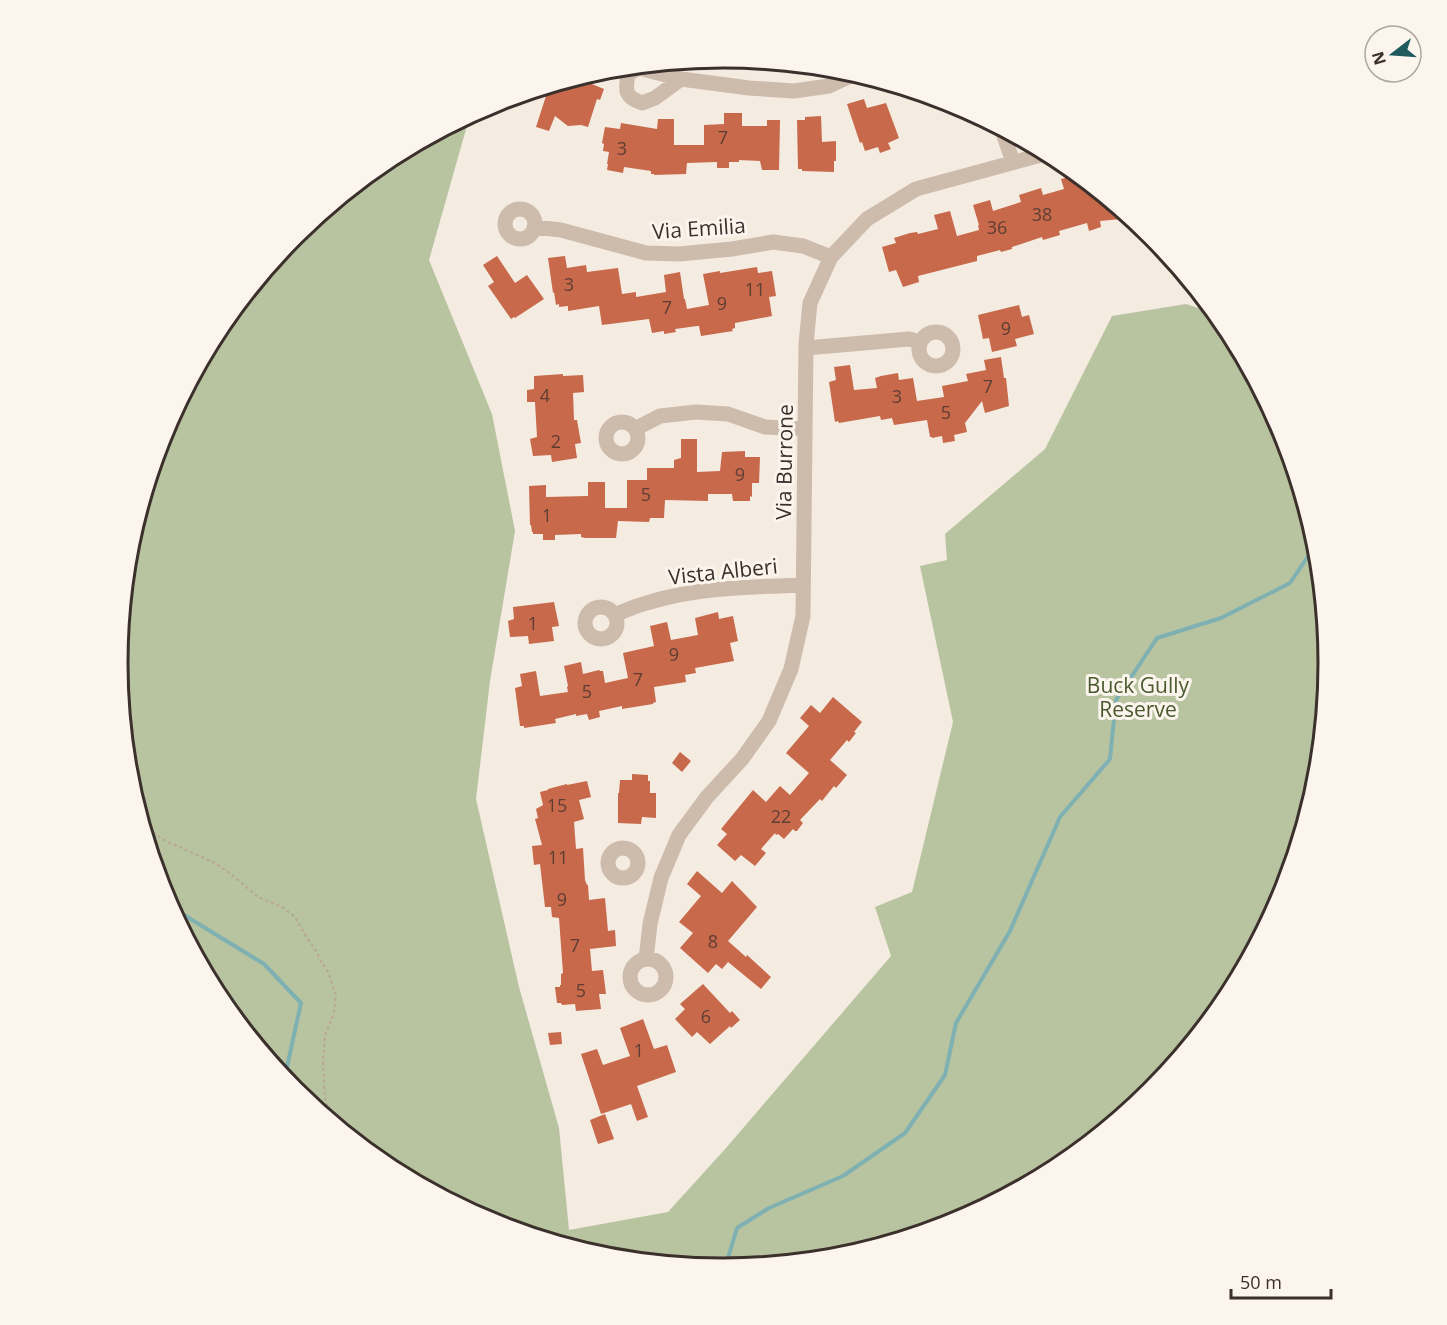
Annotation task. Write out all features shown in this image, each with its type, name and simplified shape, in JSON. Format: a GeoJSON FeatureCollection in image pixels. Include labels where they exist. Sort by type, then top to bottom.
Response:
{"type":"FeatureCollection","features":[{"type":"Feature","properties":{"kind":"street"},"geometry":{"type":"LineString","coordinates":[[681,79],[794,92],[828,86],[842,80]]}},
{"type":"Feature","properties":{"kind":"street"},"geometry":{"type":"LineString","coordinates":[[1005,138],[1013,162]]}},
{"type":"Feature","properties":{"kind":"street","name":"Via Burrone"},"geometry":{"type":"LineString","coordinates":[[646,959],[650,924],[661,878],[679,835],[707,797],[742,759],[769,721],[791,669],[803,616],[806,348],[810,303],[831,257],[867,219],[916,189],[1035,156]]}},
{"type":"Feature","properties":{"kind":"street","name":"Via Emilia"},"geometry":{"type":"LineString","coordinates":[[534,227],[561,230],[646,254],[678,254],[732,249],[773,242],[803,246],[831,257]]}},
{"type":"Feature","properties":{"kind":"street"},"geometry":{"type":"LineString","coordinates":[[806,348],[909,339],[920,342]]}},
{"type":"Feature","properties":{"kind":"street"},"geometry":{"type":"LineString","coordinates":[[635,429],[660,416],[696,412],[728,414],[765,427],[805,429]]}},
{"type":"Feature","properties":{"kind":"street","name":"Vista Alberi"},"geometry":{"type":"LineString","coordinates":[[615,615],[651,601],[687,593],[746,587],[803,585]]}},
{"type":"Feature","properties":{"kind":"street"},"geometry":{"type":"LineString","coordinates":[[638,868],[661,878]]}},
{"type":"Feature","properties":{"kind":"path"},"geometry":{"type":"LineString","coordinates":[[154,833],[215,864],[231,874],[258,897],[282,907],[295,917],[328,972],[336,995],[334,1013],[325,1035],[323,1063],[325,1098],[328,1107]]}},
{"type":"Feature","properties":{"kind":"green space","name":"Buck Gully Reserve"},"geometry":{"type":"Polygon","coordinates":[[[467,126],[429,260],[492,414],[515,531],[490,681],[476,799],[519,987],[559,1128],[569,1230],[668,1212],[891,956],[875,907],[912,892],[953,722],[920,566],[947,560],[945,534],[1045,449],[1112,316],[1186,304],[1202,309],[1239,365],[1257,399],[1287,471],[1307,546],[1317,624],[1317,701],[1313,740],[1307,779],[1287,854],[1257,926],[1239,960],[1196,1025],[1171,1055],[1116,1110],[1086,1135],[1021,1178],[987,1196],[915,1226],[877,1237],[840,1246],[762,1256],[724,1258],[646,1252],[607,1246],[532,1226],[460,1196],[426,1178],[361,1135],[331,1110],[276,1055],[251,1025],[208,960],[190,926],[160,854],[149,816],[140,779],[130,701],[128,662],[134,585],[140,546],[160,471],[190,399],[208,365],[251,300],[276,270],[331,215],[361,190],[426,147],[467,126]]]}},
{"type":"Feature","properties":{"kind":"building"},"geometry":{"type":"Polygon","coordinates":[[[590,83],[604,89],[600,100],[597,99],[588,127],[568,126],[555,116],[549,131],[536,127],[546,96],[590,83]]]}},
{"type":"Feature","properties":{"kind":"building"},"geometry":{"type":"Polygon","coordinates":[[[864,99],[867,108],[886,103],[899,138],[888,143],[891,149],[880,153],[878,147],[865,151],[862,142],[860,143],[847,104],[864,99]]]}},
{"type":"Feature","properties":{"kind":"building"},"geometry":{"type":"Polygon","coordinates":[[[724,113],[742,113],[742,126],[767,126],[767,120],[780,120],[779,170],[762,170],[760,161],[739,160],[739,162],[729,162],[729,168],[717,168],[717,162],[687,163],[686,174],[654,175],[651,171],[624,167],[623,173],[607,170],[609,152],[603,151],[604,144],[602,143],[605,127],[620,129],[621,123],[657,129],[658,119],[674,119],[674,145],[704,145],[704,125],[724,124],[724,113]]]}},
{"type":"Feature","properties":{"kind":"building"},"geometry":{"type":"Polygon","coordinates":[[[821,116],[822,142],[836,141],[834,172],[802,171],[798,169],[797,120],[821,116]]]}},
{"type":"Feature","properties":{"kind":"building"},"geometry":{"type":"Polygon","coordinates":[[[1068,177],[1120,219],[1100,221],[1101,227],[1089,231],[1087,223],[1059,231],[1060,235],[1043,240],[1042,237],[1012,247],[1012,249],[977,256],[977,261],[918,276],[919,282],[903,287],[896,270],[889,272],[882,247],[896,243],[894,238],[938,229],[934,215],[950,211],[957,236],[979,230],[973,205],[990,200],[993,211],[1021,202],[1019,195],[1041,188],[1043,195],[1064,189],[1061,179],[1068,177]]]}},
{"type":"Feature","properties":{"kind":"building"},"geometry":{"type":"Polygon","coordinates":[[[497,256],[515,283],[527,275],[544,299],[515,318],[511,319],[488,286],[494,282],[483,265],[497,256]]]}},
{"type":"Feature","properties":{"kind":"building"},"geometry":{"type":"Polygon","coordinates":[[[565,256],[567,268],[586,265],[587,272],[618,268],[622,294],[636,292],[636,297],[666,292],[664,275],[680,272],[687,309],[709,305],[703,274],[757,267],[758,273],[772,271],[776,296],[769,297],[772,316],[735,323],[733,331],[701,336],[699,326],[675,329],[676,332],[664,334],[664,331],[652,333],[649,319],[602,325],[599,306],[568,311],[568,306],[556,305],[548,258],[565,256]]]}},
{"type":"Feature","properties":{"kind":"building"},"geometry":{"type":"Polygon","coordinates":[[[1019,305],[1022,317],[1029,315],[1034,334],[1015,339],[1017,346],[992,352],[989,338],[983,339],[978,315],[1019,305]]]}},
{"type":"Feature","properties":{"kind":"building"},"geometry":{"type":"Polygon","coordinates":[[[1001,357],[1009,406],[985,413],[982,401],[965,423],[967,432],[954,435],[955,441],[943,443],[942,436],[930,437],[927,420],[894,425],[892,418],[881,420],[880,416],[835,422],[829,382],[836,380],[834,367],[850,365],[854,390],[877,388],[875,378],[881,376],[898,373],[899,380],[913,378],[917,401],[944,397],[942,386],[968,381],[966,374],[986,370],[984,360],[1001,357]]]}},
{"type":"Feature","properties":{"kind":"building"},"geometry":{"type":"Polygon","coordinates":[[[563,374],[563,376],[583,375],[584,392],[573,393],[574,420],[577,420],[581,443],[575,444],[577,458],[552,462],[551,455],[533,456],[530,439],[537,437],[535,402],[527,402],[527,390],[534,389],[534,376],[563,374]]]}},
{"type":"Feature","properties":{"kind":"building"},"geometry":{"type":"Polygon","coordinates":[[[681,439],[697,439],[697,472],[720,471],[722,452],[745,451],[745,457],[760,457],[759,483],[752,483],[750,501],[733,501],[732,494],[708,494],[708,501],[665,500],[664,518],[650,518],[649,522],[618,521],[616,538],[585,538],[581,537],[581,534],[555,535],[555,540],[543,540],[543,534],[533,534],[530,525],[529,486],[546,485],[546,497],[588,496],[588,482],[605,482],[605,508],[627,508],[627,480],[647,480],[647,468],[674,468],[674,460],[681,458],[681,439]]]}},
{"type":"Feature","properties":{"kind":"building"},"geometry":{"type":"Polygon","coordinates":[[[554,602],[559,626],[552,627],[554,641],[529,644],[528,636],[510,637],[508,621],[514,619],[513,607],[554,602]]]}},
{"type":"Feature","properties":{"kind":"building"},"geometry":{"type":"Polygon","coordinates":[[[718,612],[719,619],[733,616],[738,641],[730,643],[734,661],[695,668],[696,673],[685,675],[686,682],[654,687],[656,702],[653,704],[622,709],[622,706],[599,711],[600,717],[589,720],[587,714],[576,716],[576,714],[555,719],[556,723],[524,728],[520,726],[515,688],[522,686],[520,674],[536,671],[540,696],[568,692],[564,666],[581,662],[583,674],[603,671],[605,683],[628,678],[623,653],[654,646],[650,626],[667,622],[671,640],[698,635],[695,618],[718,612]]]}},
{"type":"Feature","properties":{"kind":"building"},"geometry":{"type":"Polygon","coordinates":[[[833,697],[862,722],[849,742],[847,740],[830,760],[847,775],[800,820],[803,823],[797,831],[793,829],[784,839],[775,833],[761,849],[766,853],[755,866],[741,855],[735,861],[717,845],[727,834],[721,829],[753,790],[766,802],[780,786],[790,795],[809,773],[786,753],[809,726],[800,718],[811,705],[820,713],[833,697]]]}},
{"type":"Feature","properties":{"kind":"building"},"geometry":{"type":"Polygon","coordinates":[[[680,752],[691,761],[682,772],[672,763],[680,752]]]}},
{"type":"Feature","properties":{"kind":"building"},"geometry":{"type":"Polygon","coordinates":[[[632,774],[648,775],[650,793],[656,793],[656,818],[642,817],[641,824],[618,823],[620,780],[632,780],[632,774]]]}},
{"type":"Feature","properties":{"kind":"building"},"geometry":{"type":"Polygon","coordinates":[[[587,781],[591,797],[579,800],[584,819],[574,822],[576,849],[583,848],[589,900],[605,898],[608,931],[615,930],[616,946],[590,949],[592,971],[603,970],[606,994],[599,994],[601,1009],[576,1011],[575,1004],[557,1003],[555,987],[560,987],[563,973],[559,918],[552,917],[551,907],[545,907],[540,864],[534,865],[532,846],[542,845],[535,819],[538,818],[536,809],[543,805],[540,792],[587,781]]]}},
{"type":"Feature","properties":{"kind":"building"},"geometry":{"type":"Polygon","coordinates":[[[697,871],[722,893],[732,881],[757,907],[728,941],[771,977],[761,989],[728,962],[722,969],[716,964],[708,973],[680,948],[693,933],[679,922],[701,896],[687,884],[697,871]]]}},
{"type":"Feature","properties":{"kind":"building"},"geometry":{"type":"Polygon","coordinates":[[[703,984],[730,1013],[732,1011],[740,1020],[710,1044],[697,1032],[692,1037],[675,1019],[685,1009],[680,1004],[703,984]]]}},
{"type":"Feature","properties":{"kind":"building"},"geometry":{"type":"Polygon","coordinates":[[[643,1019],[654,1049],[667,1045],[676,1072],[637,1086],[648,1117],[637,1121],[631,1104],[601,1114],[581,1054],[597,1049],[603,1065],[630,1056],[620,1028],[643,1019]]]}},
{"type":"Feature","properties":{"kind":"building"},"geometry":{"type":"Polygon","coordinates":[[[561,1032],[562,1044],[550,1045],[548,1033],[561,1032]]]}},
{"type":"Feature","properties":{"kind":"building"},"geometry":{"type":"Polygon","coordinates":[[[605,1114],[614,1139],[598,1144],[590,1120],[605,1114]]]}},
{"type":"Feature","properties":{"kind":"waterway"},"geometry":{"type":"LineString","coordinates":[[728,1258],[737,1228],[769,1208],[843,1176],[905,1133],[945,1075],[956,1023],[1010,931],[1060,817],[1110,759],[1116,700],[1157,638],[1221,618],[1290,583],[1308,556]]}},
{"type":"Feature","properties":{"kind":"waterway"},"geometry":{"type":"LineString","coordinates":[[186,916],[264,964],[301,1003],[287,1067]]}}]}
